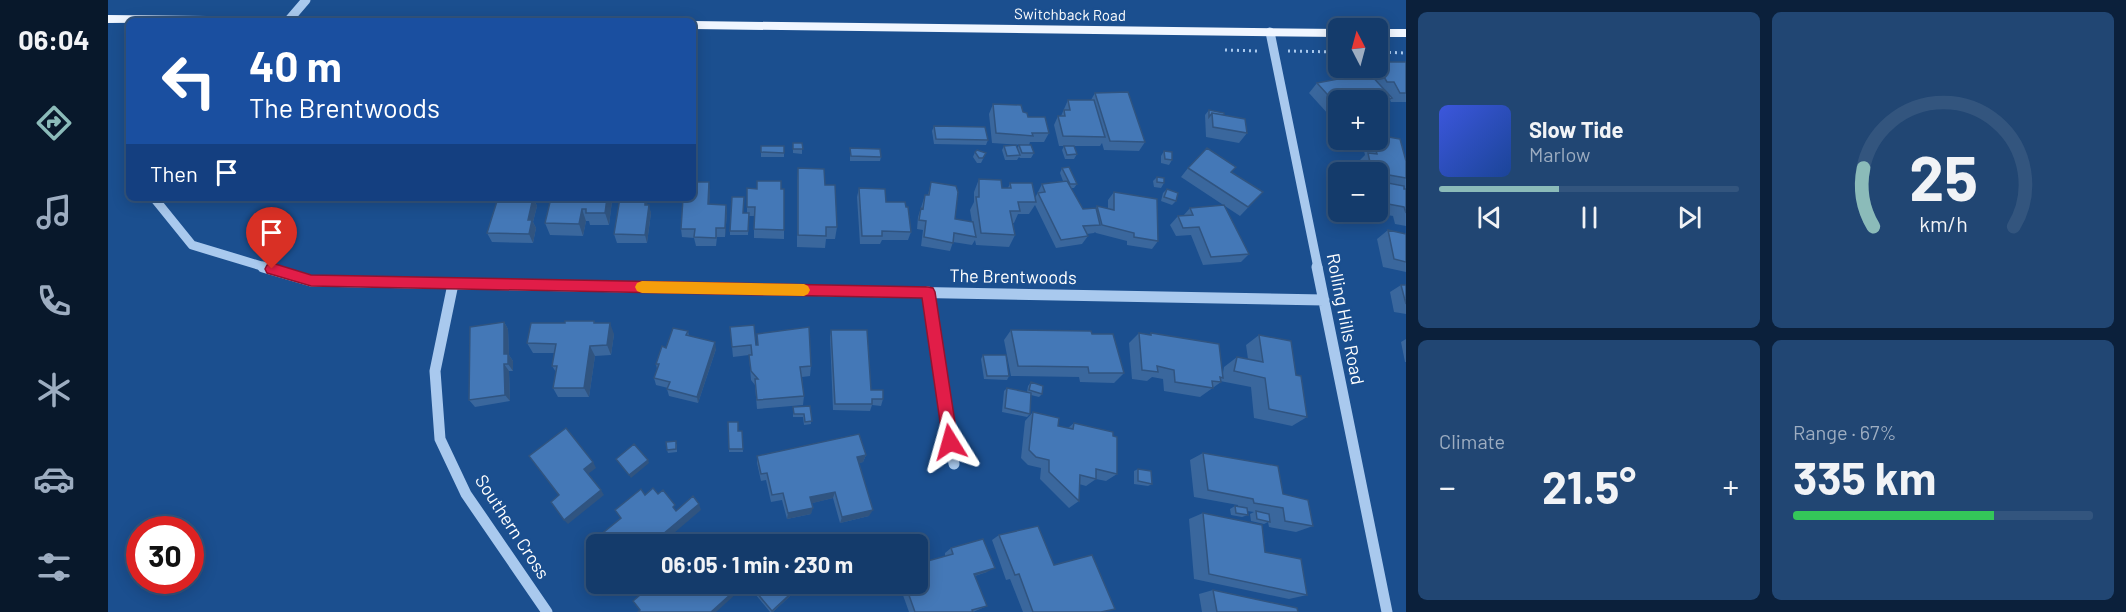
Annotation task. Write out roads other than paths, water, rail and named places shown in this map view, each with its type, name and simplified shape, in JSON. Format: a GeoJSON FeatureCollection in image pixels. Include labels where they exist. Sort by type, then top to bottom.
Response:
{"type":"FeatureCollection","features":[{"type":"Feature","properties":{"kind":"main road"},"geometry":{"type":"LineString","coordinates":[[108,19],[126,19]]}},
{"type":"Feature","properties":{"kind":"main road","name":"Switchback Road"},"geometry":{"type":"LineString","coordinates":[[696,25],[1328,33]]}},
{"type":"Feature","properties":{"kind":"main road"},"geometry":{"type":"LineString","coordinates":[[1388,33],[1406,33]]}},
{"type":"Feature","properties":{"kind":"street"},"geometry":{"type":"LineString","coordinates":[[291,18],[306,0]]}},
{"type":"Feature","properties":{"kind":"street","name":"Rolling Hills Road"},"geometry":{"type":"LineString","coordinates":[[1270,32],[1387,612]]}},
{"type":"Feature","properties":{"kind":"street","name":"The Brentwoods"},"geometry":{"type":"LineString","coordinates":[[156,201],[192,245],[311,281],[1324,300]]}},
{"type":"Feature","properties":{"kind":"street","name":"Southern Cross"},"geometry":{"type":"LineString","coordinates":[[453,284],[435,371],[440,439],[466,494],[547,612]]}},
{"type":"Feature","properties":{"kind":"street"},"geometry":{"type":"LineString","coordinates":[[928,292],[954,464]]}}]}
